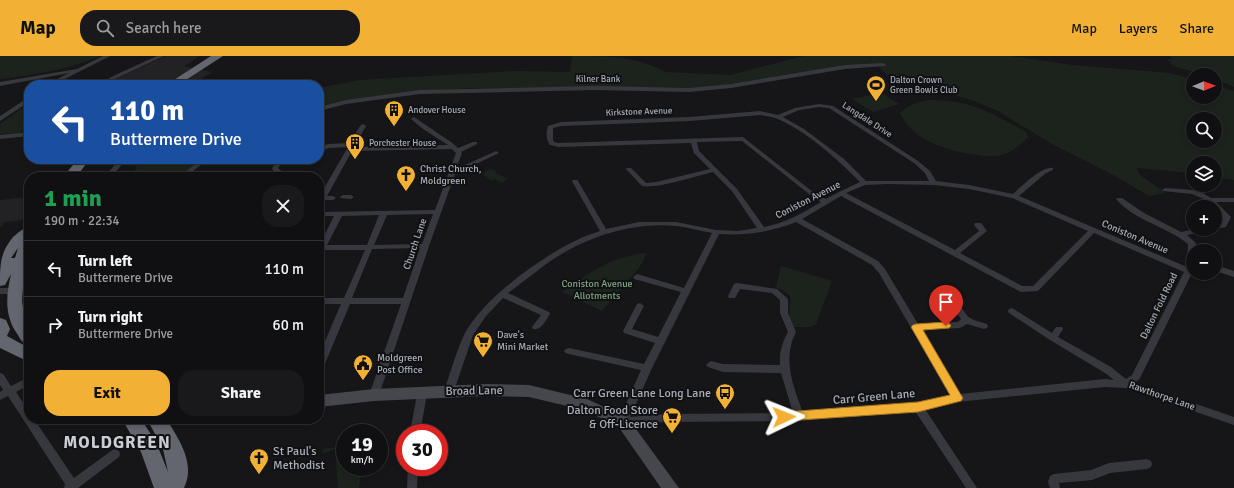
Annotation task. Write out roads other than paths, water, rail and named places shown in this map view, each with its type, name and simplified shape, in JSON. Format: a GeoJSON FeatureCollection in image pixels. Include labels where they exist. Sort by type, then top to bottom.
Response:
{"type":"FeatureCollection","features":[{"type":"Feature","properties":{"kind":"highway"},"geometry":{"type":"LineString","coordinates":[[170,80],[208,56]]}},
{"type":"Feature","properties":{"kind":"highway"},"geometry":{"type":"LineString","coordinates":[[179,80],[218,56]]}},
{"type":"Feature","properties":{"kind":"highway"},"geometry":{"type":"LineString","coordinates":[[73,172],[80,164]]}},
{"type":"Feature","properties":{"kind":"highway"},"geometry":{"type":"LineString","coordinates":[[81,172],[88,164]]}},
{"type":"Feature","properties":{"kind":"highway"},"geometry":{"type":"LineString","coordinates":[[0,263],[13,245],[24,235]]}},
{"type":"Feature","properties":{"kind":"highway"},"geometry":{"type":"LineString","coordinates":[[24,248],[14,274],[2,291],[9,300],[13,322],[24,335]]}},
{"type":"Feature","properties":{"kind":"highway"},"geometry":{"type":"LineString","coordinates":[[0,324],[2,329],[0,335]]}},
{"type":"Feature","properties":{"kind":"highway"},"geometry":{"type":"LineString","coordinates":[[0,340],[24,353]]}},
{"type":"Feature","properties":{"kind":"highway"},"geometry":{"type":"LineString","coordinates":[[135,424],[140,431],[154,459],[159,478],[165,488]]}},
{"type":"Feature","properties":{"kind":"highway"},"geometry":{"type":"LineString","coordinates":[[164,424],[179,470],[174,488]]}},
{"type":"Feature","properties":{"kind":"street"},"geometry":{"type":"LineString","coordinates":[[58,80],[107,56]]}},
{"type":"Feature","properties":{"kind":"street"},"geometry":{"type":"LineString","coordinates":[[110,80],[161,56]]}},
{"type":"Feature","properties":{"kind":"street","name":"Kilner Bank"},"geometry":{"type":"LineString","coordinates":[[324,108],[346,102],[420,92],[594,88],[689,90],[738,85],[814,71],[880,66]]}},
{"type":"Feature","properties":{"kind":"street"},"geometry":{"type":"LineString","coordinates":[[0,84],[76,70]]}},
{"type":"Feature","properties":{"kind":"street"},"geometry":{"type":"LineString","coordinates":[[0,84],[24,85]]}},
{"type":"Feature","properties":{"kind":"street"},"geometry":{"type":"LineString","coordinates":[[0,119],[24,102]]}},
{"type":"Feature","properties":{"kind":"street","name":"Langdale Drive"},"geometry":{"type":"LineString","coordinates":[[779,117],[784,113],[817,105],[831,107],[916,162],[928,172],[934,183]]}},
{"type":"Feature","properties":{"kind":"street","name":"Kirkstone Avenue"},"geometry":{"type":"LineString","coordinates":[[693,140],[559,145],[552,144],[550,140],[550,127],[561,124],[690,119],[760,113],[779,117],[802,130],[842,160],[864,183]]}},
{"type":"Feature","properties":{"kind":"street"},"geometry":{"type":"LineString","coordinates":[[414,119],[456,149]]}},
{"type":"Feature","properties":{"kind":"street"},"geometry":{"type":"LineString","coordinates":[[324,196],[362,126]]}},
{"type":"Feature","properties":{"kind":"street"},"geometry":{"type":"LineString","coordinates":[[19,135],[24,132]]}},
{"type":"Feature","properties":{"kind":"street"},"geometry":{"type":"LineString","coordinates":[[0,137],[24,134]]}},
{"type":"Feature","properties":{"kind":"street"},"geometry":{"type":"LineString","coordinates":[[762,230],[735,190],[696,152],[693,140],[743,139],[811,193],[825,201]]}},
{"type":"Feature","properties":{"kind":"street"},"geometry":{"type":"LineString","coordinates":[[324,147],[328,146],[456,149],[476,143]]}},
{"type":"Feature","properties":{"kind":"street","name":"Church Lane"},"geometry":{"type":"LineString","coordinates":[[374,395],[425,246],[459,153],[456,149]]}},
{"type":"Feature","properties":{"kind":"street"},"geometry":{"type":"LineString","coordinates":[[452,172],[458,171],[496,153]]}},
{"type":"Feature","properties":{"kind":"street"},"geometry":{"type":"LineString","coordinates":[[112,172],[119,164]]}},
{"type":"Feature","properties":{"kind":"street"},"geometry":{"type":"LineString","coordinates":[[188,172],[199,164]]}},
{"type":"Feature","properties":{"kind":"street"},"geometry":{"type":"LineString","coordinates":[[278,164],[275,168],[279,172]]}},
{"type":"Feature","properties":{"kind":"street"},"geometry":{"type":"LineString","coordinates":[[629,169],[644,185],[656,184],[714,170]]}},
{"type":"Feature","properties":{"kind":"street"},"geometry":{"type":"LineString","coordinates":[[1014,196],[1044,172],[1051,170]]}},
{"type":"Feature","properties":{"kind":"street"},"geometry":{"type":"LineString","coordinates":[[575,181],[604,232]]}},
{"type":"Feature","properties":{"kind":"street","name":"Coniston Avenue"},"geometry":{"type":"LineString","coordinates":[[450,390],[469,334],[483,314],[502,294],[547,260],[580,241],[604,232],[639,224],[676,224],[716,232],[738,233],[762,230],[776,227],[797,219],[825,201],[864,183],[934,183],[968,187],[1014,196],[1093,230],[1186,265]]}},
{"type":"Feature","properties":{"kind":"street"},"geometry":{"type":"LineString","coordinates":[[1165,190],[1189,190],[1201,194],[1211,200]]}},
{"type":"Feature","properties":{"kind":"street"},"geometry":{"type":"LineString","coordinates":[[841,193],[1021,288],[1035,289],[1093,230]]}},
{"type":"Feature","properties":{"kind":"street"},"geometry":{"type":"LineString","coordinates":[[324,200],[333,198]]}},
{"type":"Feature","properties":{"kind":"street"},"geometry":{"type":"LineString","coordinates":[[1120,199],[1132,209],[1160,224],[1182,234],[1186,233]]}},
{"type":"Feature","properties":{"kind":"street"},"geometry":{"type":"LineString","coordinates":[[1222,200],[1234,200]]}},
{"type":"Feature","properties":{"kind":"street"},"geometry":{"type":"LineString","coordinates":[[324,214],[437,212]]}},
{"type":"Feature","properties":{"kind":"street"},"geometry":{"type":"LineString","coordinates":[[1222,212],[1227,217],[1222,225]]}},
{"type":"Feature","properties":{"kind":"street"},"geometry":{"type":"LineString","coordinates":[[324,354],[384,213]]}},
{"type":"Feature","properties":{"kind":"street"},"geometry":{"type":"LineString","coordinates":[[324,242],[339,214]]}},
{"type":"Feature","properties":{"kind":"street"},"geometry":{"type":"LineString","coordinates":[[1160,224],[1167,218]]}},
{"type":"Feature","properties":{"kind":"street"},"geometry":{"type":"LineString","coordinates":[[797,219],[876,263],[916,327],[957,398]]}},
{"type":"Feature","properties":{"kind":"street"},"geometry":{"type":"LineString","coordinates":[[955,254],[983,230],[978,225]]}},
{"type":"Feature","properties":{"kind":"street"},"geometry":{"type":"LineString","coordinates":[[671,488],[623,422],[647,368],[716,232]]}},
{"type":"Feature","properties":{"kind":"street","name":"Dalton Fold Road"},"geometry":{"type":"LineString","coordinates":[[1182,234],[1192,244]]}},
{"type":"Feature","properties":{"kind":"street"},"geometry":{"type":"LineString","coordinates":[[324,250],[425,246]]}},
{"type":"Feature","properties":{"kind":"street"},"geometry":{"type":"LineString","coordinates":[[1222,270],[1234,274]]}},
{"type":"Feature","properties":{"kind":"street"},"geometry":{"type":"LineString","coordinates":[[638,277],[686,291]]}},
{"type":"Feature","properties":{"kind":"street","name":"Dalton Fold Road"},"geometry":{"type":"LineString","coordinates":[[1126,384],[1135,378],[1186,277]]}},
{"type":"Feature","properties":{"kind":"street"},"geometry":{"type":"LineString","coordinates":[[732,296],[737,286],[774,291],[784,299],[784,313],[792,332],[786,342],[784,352],[785,369],[799,416]]}},
{"type":"Feature","properties":{"kind":"street"},"geometry":{"type":"LineString","coordinates":[[2,291],[24,287]]}},
{"type":"Feature","properties":{"kind":"street"},"geometry":{"type":"LineString","coordinates":[[502,294],[546,314],[536,327]]}},
{"type":"Feature","properties":{"kind":"street"},"geometry":{"type":"LineString","coordinates":[[324,302],[406,301]]}},
{"type":"Feature","properties":{"kind":"street"},"geometry":{"type":"LineString","coordinates":[[640,306],[627,331],[661,341]]}},
{"type":"Feature","properties":{"kind":"street"},"geometry":{"type":"LineString","coordinates":[[958,309],[966,320],[984,326]]}},
{"type":"Feature","properties":{"kind":"street","name":"Rawthorpe Lane"},"geometry":{"type":"LineString","coordinates":[[1012,311],[1053,338],[1108,370],[1126,384],[1234,420]]}},
{"type":"Feature","properties":{"kind":"street"},"geometry":{"type":"LineString","coordinates":[[916,327],[960,325],[966,320]]}},
{"type":"Feature","properties":{"kind":"street"},"geometry":{"type":"LineString","coordinates":[[1053,338],[1059,329]]}},
{"type":"Feature","properties":{"kind":"street"},"geometry":{"type":"LineString","coordinates":[[570,351],[647,368]]}},
{"type":"Feature","properties":{"kind":"street"},"geometry":{"type":"LineString","coordinates":[[711,365],[723,368],[785,369]]}},
{"type":"Feature","properties":{"kind":"street"},"geometry":{"type":"LineString","coordinates":[[0,377],[4,394],[24,422]]}},
{"type":"Feature","properties":{"kind":"street","name":"Carr Green Lane"},"geometry":{"type":"LineString","coordinates":[[623,422],[664,418],[799,416],[918,407],[957,398],[1105,383],[1126,384]]}},
{"type":"Feature","properties":{"kind":"street"},"geometry":{"type":"LineString","coordinates":[[4,394],[24,384]]}},
{"type":"Feature","properties":{"kind":"street","name":"Broad Lane"},"geometry":{"type":"LineString","coordinates":[[324,400],[374,395],[422,394],[450,390],[529,391],[587,405],[623,422]]}},
{"type":"Feature","properties":{"kind":"street"},"geometry":{"type":"LineString","coordinates":[[417,424],[422,394]]}},
{"type":"Feature","properties":{"kind":"street"},"geometry":{"type":"LineString","coordinates":[[918,407],[972,488]]}},
{"type":"Feature","properties":{"kind":"street"},"geometry":{"type":"LineString","coordinates":[[26,424],[70,486],[116,454]]}},
{"type":"Feature","properties":{"kind":"street"},"geometry":{"type":"LineString","coordinates":[[1055,488],[1053,482],[1054,479],[1092,475],[1115,467],[1147,464]]}},
{"type":"Feature","properties":{"kind":"street"},"geometry":{"type":"LineString","coordinates":[[412,488],[413,476]]}},
{"type":"Feature","properties":{"kind":"place","name":"Dalton Crown Green Bowls Club"},"geometry":{"type":"Point","coordinates":[876,102]}},
{"type":"Feature","properties":{"kind":"place","name":"Andover House"},"geometry":{"type":"Point","coordinates":[394,127]}},
{"type":"Feature","properties":{"kind":"place","name":"Porchester House"},"geometry":{"type":"Point","coordinates":[355,160]}},
{"type":"Feature","properties":{"kind":"place","name":"Christ Church, Moldgreen"},"geometry":{"type":"Point","coordinates":[406,192]}},
{"type":"Feature","properties":{"kind":"place","name":"Dave's Mini Market"},"geometry":{"type":"Point","coordinates":[483,358]}},
{"type":"Feature","properties":{"kind":"place","name":"Moldgreen Post Office"},"geometry":{"type":"Point","coordinates":[363,381]}},
{"type":"Feature","properties":{"kind":"place","name":"Carr Green Lane Long Lane"},"geometry":{"type":"Point","coordinates":[725,410]}},
{"type":"Feature","properties":{"kind":"place","name":"Dalton Food Store & Off-Licence"},"geometry":{"type":"Point","coordinates":[672,434]}},
{"type":"Feature","properties":{"kind":"place","name":"St Paul's Methodist"},"geometry":{"type":"Point","coordinates":[259,475]}},
{"type":"Feature","properties":{"kind":"district","name":"MOLDGREEN"},"geometry":{"type":"Point","coordinates":[117,442]}},
{"type":"Feature","properties":{"kind":"park label","name":"Coniston Avenue Allotments"},"geometry":{"type":"Point","coordinates":[597,290]}}]}
